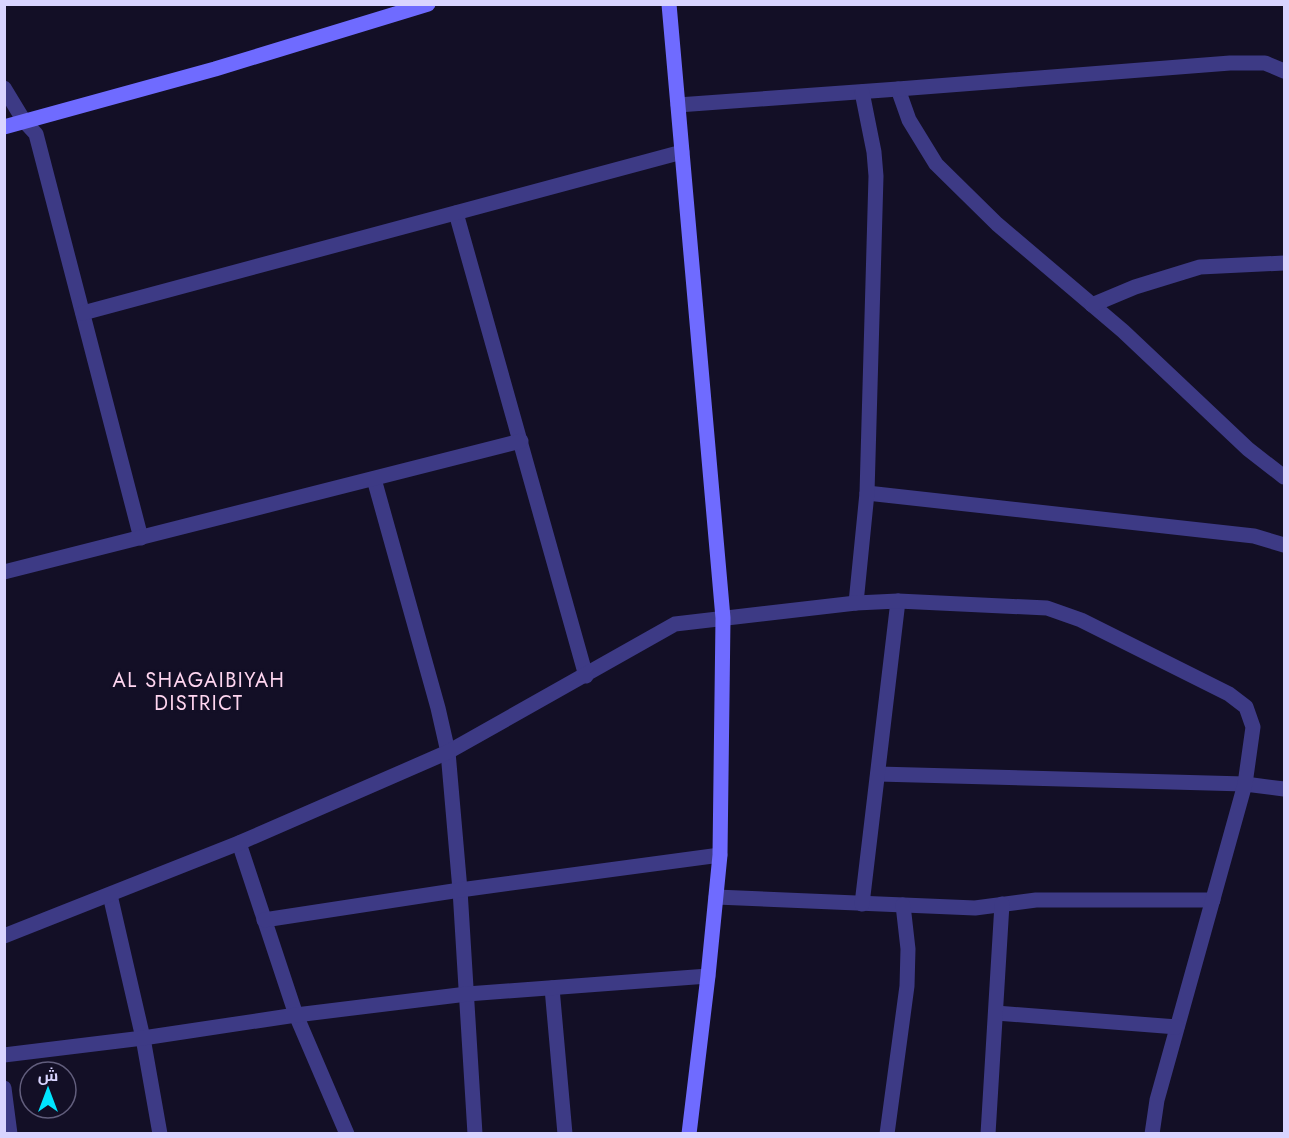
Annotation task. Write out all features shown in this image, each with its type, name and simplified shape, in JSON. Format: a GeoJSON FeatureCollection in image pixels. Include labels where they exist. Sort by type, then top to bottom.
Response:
{"type":"FeatureCollection","features":[{"type":"Feature","properties":{"kind":"street"},"geometry":{"type":"LineString","coordinates":[[4,127],[215,69],[429,4]]}},
{"type":"Feature","properties":{"kind":"street"},"geometry":{"type":"LineString","coordinates":[[669,4],[723,618],[720,855],[689,1134]]}},
{"type":"Feature","properties":{"kind":"street"},"geometry":{"type":"LineString","coordinates":[[678,105],[1230,63],[1265,63],[1284,71]]}},
{"type":"Feature","properties":{"kind":"street"},"geometry":{"type":"LineString","coordinates":[[4,88],[24,121],[36,134],[141,538]]}},
{"type":"Feature","properties":{"kind":"street"},"geometry":{"type":"LineString","coordinates":[[898,89],[909,120],[936,164],[997,224],[1131,339],[1248,449],[1284,477]]}},
{"type":"Feature","properties":{"kind":"street"},"geometry":{"type":"LineString","coordinates":[[856,603],[867,493],[876,176],[874,152],[862,92]]}},
{"type":"Feature","properties":{"kind":"street"},"geometry":{"type":"LineString","coordinates":[[83,313],[682,152]]}},
{"type":"Feature","properties":{"kind":"street"},"geometry":{"type":"LineString","coordinates":[[456,213],[586,676]]}},
{"type":"Feature","properties":{"kind":"street"},"geometry":{"type":"LineString","coordinates":[[1092,305],[1135,286],[1200,267],[1284,263]]}},
{"type":"Feature","properties":{"kind":"street"},"geometry":{"type":"LineString","coordinates":[[4,572],[521,441]]}},
{"type":"Feature","properties":{"kind":"street"},"geometry":{"type":"LineString","coordinates":[[374,479],[438,708],[448,752],[460,890],[475,1134]]}},
{"type":"Feature","properties":{"kind":"street"},"geometry":{"type":"LineString","coordinates":[[867,493],[1254,536],[1284,545]]}},
{"type":"Feature","properties":{"kind":"street"},"geometry":{"type":"LineString","coordinates":[[862,904],[898,601]]}},
{"type":"Feature","properties":{"kind":"street"},"geometry":{"type":"LineString","coordinates":[[4,936],[239,843],[448,752],[675,624],[856,603],[898,601],[1047,608],[1081,620],[1229,694],[1246,707],[1253,727],[1245,784],[1157,1100],[1152,1134]]}},
{"type":"Feature","properties":{"kind":"street"},"geometry":{"type":"LineString","coordinates":[[878,774],[1245,784],[1284,789]]}},
{"type":"Feature","properties":{"kind":"street"},"geometry":{"type":"LineString","coordinates":[[239,843],[296,1015],[347,1134]]}},
{"type":"Feature","properties":{"kind":"street"},"geometry":{"type":"LineString","coordinates":[[264,920],[460,890],[720,855]]}},
{"type":"Feature","properties":{"kind":"street"},"geometry":{"type":"LineString","coordinates":[[110,894],[143,1038],[160,1134]]}},
{"type":"Feature","properties":{"kind":"street"},"geometry":{"type":"LineString","coordinates":[[716,897],[975,908],[1035,900],[1213,900]]}},
{"type":"Feature","properties":{"kind":"street"},"geometry":{"type":"LineString","coordinates":[[988,1134],[1002,904]]}},
{"type":"Feature","properties":{"kind":"street"},"geometry":{"type":"LineString","coordinates":[[887,1134],[907,986],[908,949],[903,905]]}},
{"type":"Feature","properties":{"kind":"street"},"geometry":{"type":"LineString","coordinates":[[4,1055],[467,994],[708,976]]}},
{"type":"Feature","properties":{"kind":"street"},"geometry":{"type":"LineString","coordinates":[[552,988],[565,1134]]}},
{"type":"Feature","properties":{"kind":"street"},"geometry":{"type":"LineString","coordinates":[[996,1013],[1177,1028]]}},
{"type":"Feature","properties":{"kind":"street"},"geometry":{"type":"LineString","coordinates":[[4,1088],[10,1134]]}},
{"type":"Feature","properties":{"kind":"district","name":"AL SHAGAIBIYAH DISTRICT"},"geometry":{"type":"Point","coordinates":[199,692]}}]}
